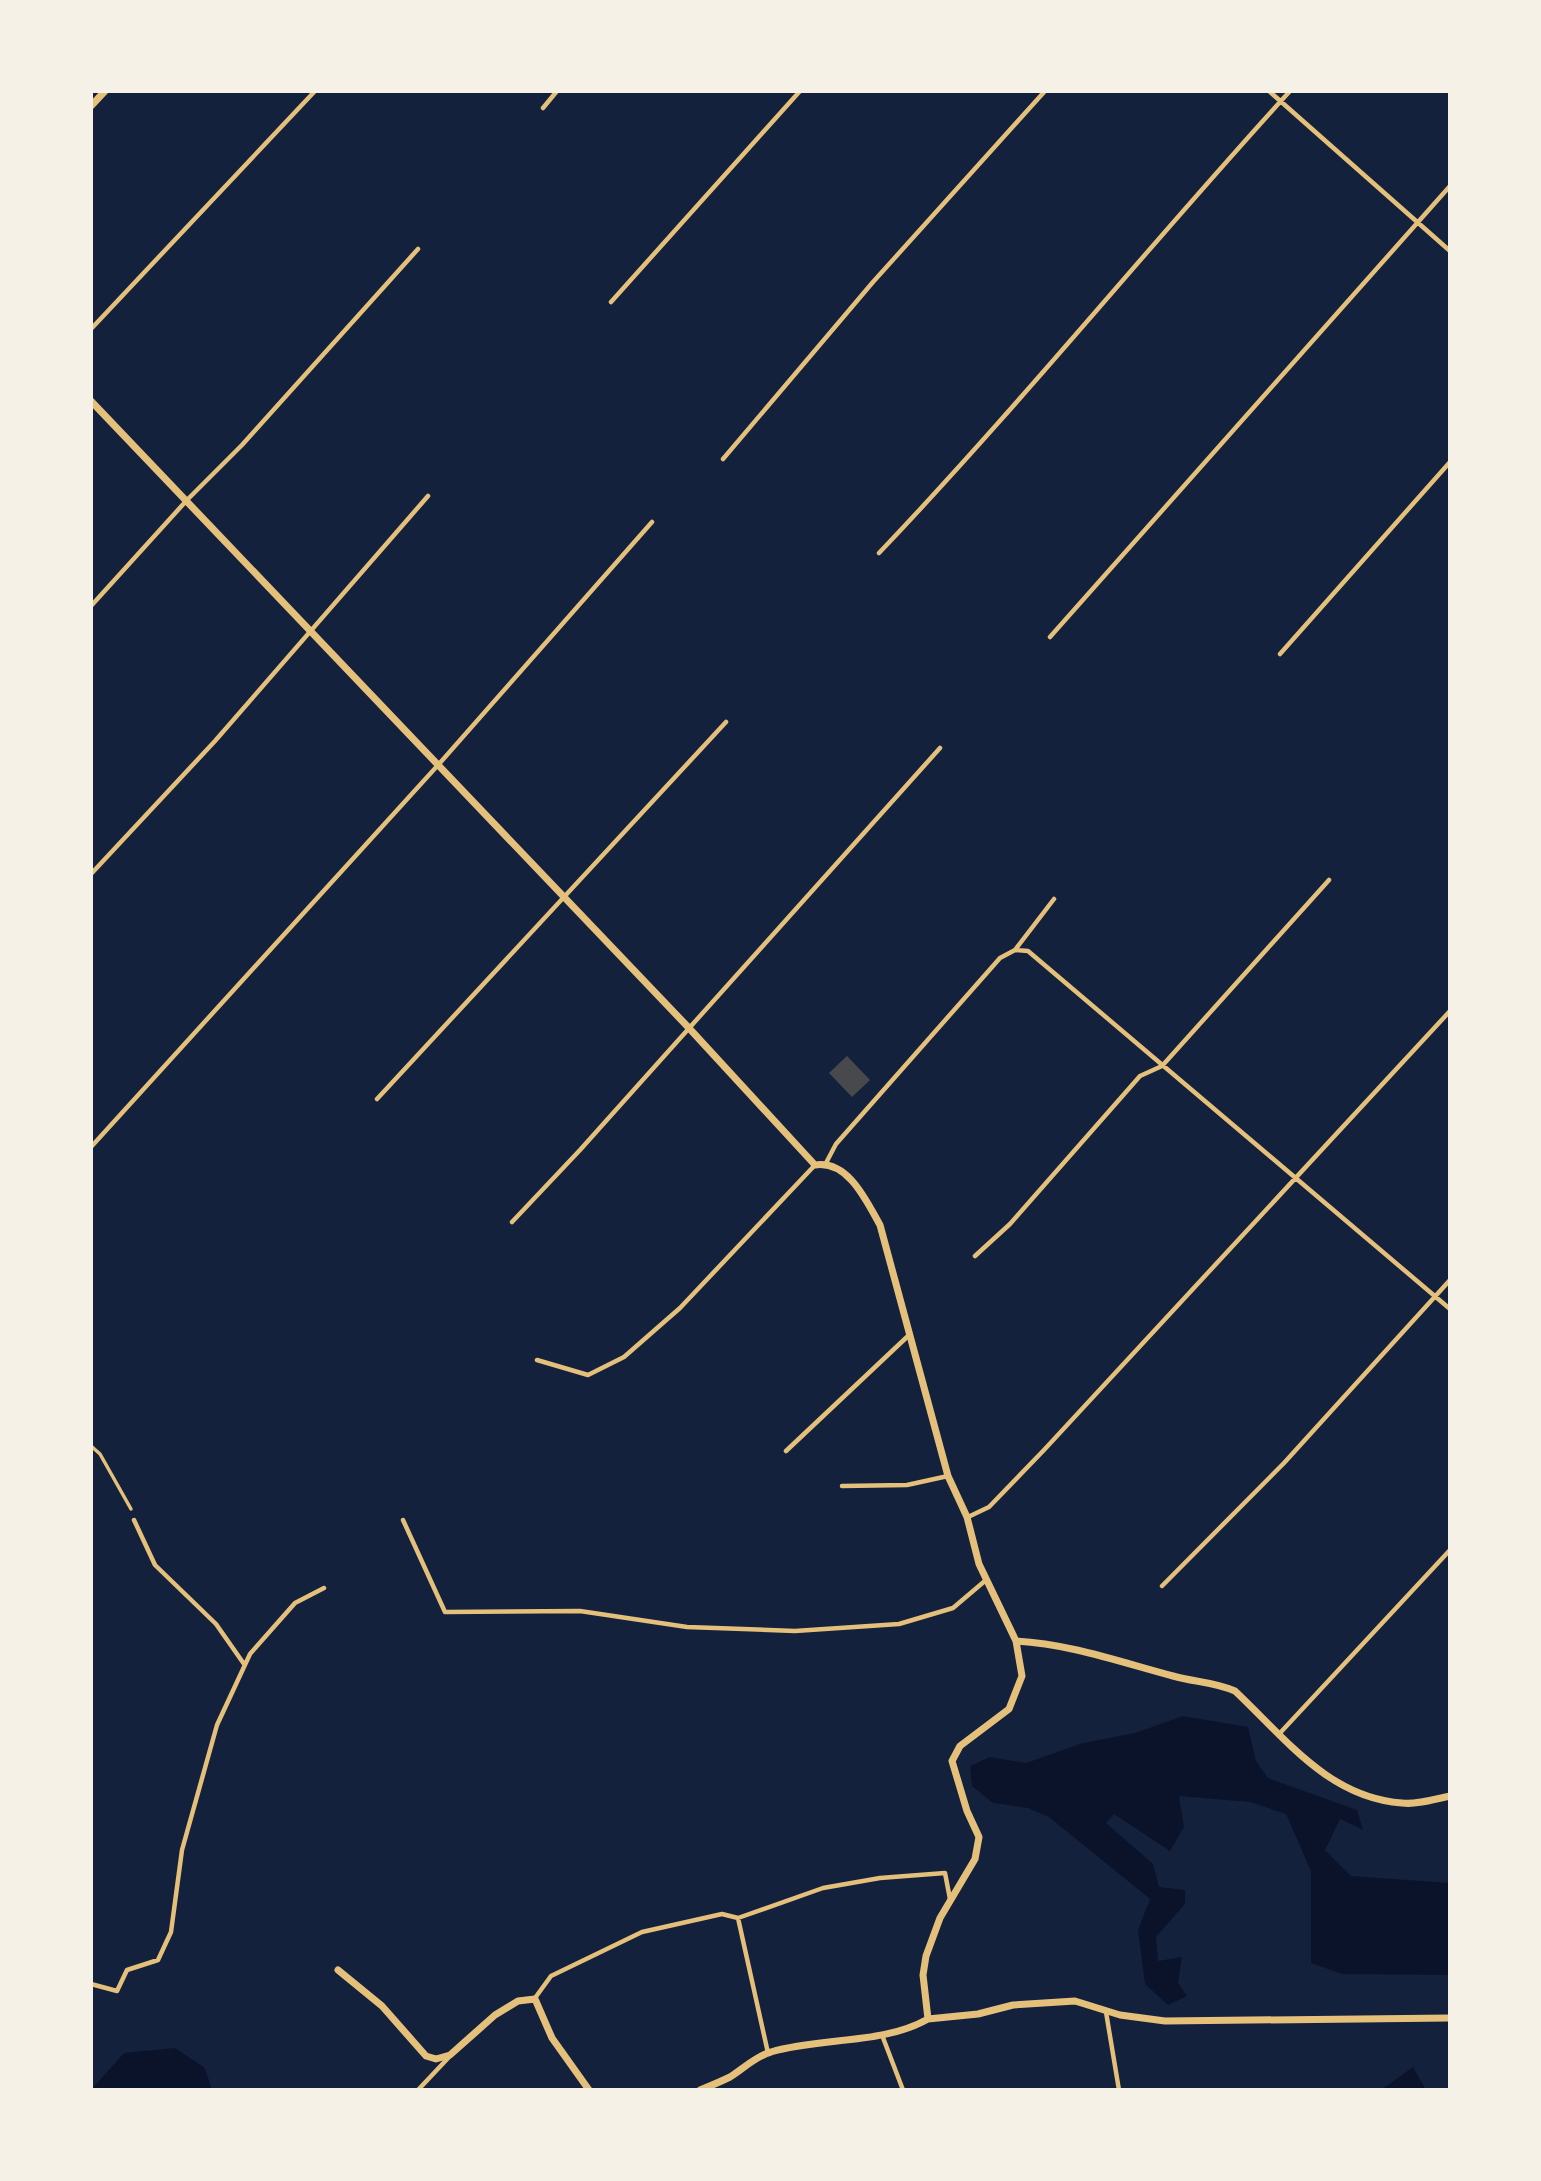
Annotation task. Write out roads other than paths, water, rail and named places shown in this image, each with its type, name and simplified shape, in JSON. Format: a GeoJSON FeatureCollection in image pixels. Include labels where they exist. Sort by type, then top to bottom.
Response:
{"type":"FeatureCollection","features":[{"type":"Feature","properties":{"kind":"street"},"geometry":{"type":"LineString","coordinates":[[91,106],[105,91]]}},
{"type":"Feature","properties":{"kind":"street"},"geometry":{"type":"LineString","coordinates":[[91,401],[439,764],[815,1165],[827,1163],[840,1169],[863,1195],[880,1225],[948,1476],[967,1517],[986,1579],[1016,1641],[1022,1676],[1009,1709],[960,1746],[953,1761],[967,1811],[979,1837],[975,1859],[950,1899],[926,1956],[923,1975],[928,2019]]}},
{"type":"Feature","properties":{"kind":"street"},"geometry":{"type":"LineString","coordinates":[[1016,1641],[1051,1643],[1176,1677],[1220,1684],[1235,1691],[1315,1768],[1357,1795],[1404,1804],[1450,1796]]}},
{"type":"Feature","properties":{"kind":"street"},"geometry":{"type":"LineString","coordinates":[[338,1970],[382,2006],[426,2056],[436,2059],[450,2055],[495,2015],[518,2001],[534,1999],[552,2038],[589,2090]]}},
{"type":"Feature","properties":{"kind":"street"},"geometry":{"type":"LineString","coordinates":[[700,2090],[728,2078],[768,2053],[882,2034],[912,2028],[928,2019],[978,2014],[1013,2005],[1074,2001],[1105,2011],[1165,2021],[1450,2018]]}},
{"type":"Feature","properties":{"kind":"lane"},"geometry":{"type":"LineString","coordinates":[[91,329],[315,91]]}},
{"type":"Feature","properties":{"kind":"lane"},"geometry":{"type":"LineString","coordinates":[[543,108],[557,91]]}},
{"type":"Feature","properties":{"kind":"lane"},"geometry":{"type":"LineString","coordinates":[[611,302],[800,91]]}},
{"type":"Feature","properties":{"kind":"lane"},"geometry":{"type":"LineString","coordinates":[[723,459],[873,282],[1045,91]]}},
{"type":"Feature","properties":{"kind":"lane"},"geometry":{"type":"LineString","coordinates":[[1269,91],[1450,251]]}},
{"type":"Feature","properties":{"kind":"lane"},"geometry":{"type":"LineString","coordinates":[[879,553],[947,482],[1184,207],[1290,91]]}},
{"type":"Feature","properties":{"kind":"lane"},"geometry":{"type":"LineString","coordinates":[[1050,637],[1450,186]]}},
{"type":"Feature","properties":{"kind":"lane"},"geometry":{"type":"LineString","coordinates":[[91,606],[187,500],[242,445],[418,248]]}},
{"type":"Feature","properties":{"kind":"lane"},"geometry":{"type":"LineString","coordinates":[[1280,654],[1450,462]]}},
{"type":"Feature","properties":{"kind":"lane"},"geometry":{"type":"LineString","coordinates":[[91,874],[215,741],[428,496]]}},
{"type":"Feature","properties":{"kind":"lane"},"geometry":{"type":"LineString","coordinates":[[91,1147],[439,764],[652,522]]}},
{"type":"Feature","properties":{"kind":"lane"},"geometry":{"type":"LineString","coordinates":[[377,1098],[726,722]]}},
{"type":"Feature","properties":{"kind":"lane"},"geometry":{"type":"LineString","coordinates":[[512,1222],[940,748]]}},
{"type":"Feature","properties":{"kind":"lane"},"geometry":{"type":"LineString","coordinates":[[975,1256],[1010,1224],[1140,1076],[1162,1066],[1235,980],[1329,880]]}},
{"type":"Feature","properties":{"kind":"lane"},"geometry":{"type":"LineString","coordinates":[[827,1163],[836,1144],[991,968],[1014,950],[1054,899]]}},
{"type":"Feature","properties":{"kind":"lane"},"geometry":{"type":"LineString","coordinates":[[1014,950],[1028,951],[1450,1309]]}},
{"type":"Feature","properties":{"kind":"lane"},"geometry":{"type":"LineString","coordinates":[[967,1517],[989,1507],[1297,1179],[1450,1011]]}},
{"type":"Feature","properties":{"kind":"lane"},"geometry":{"type":"LineString","coordinates":[[537,1360],[588,1375],[624,1357],[680,1308],[815,1165]]}},
{"type":"Feature","properties":{"kind":"lane"},"geometry":{"type":"LineString","coordinates":[[1162,1586],[1284,1463],[1437,1298],[1450,1280]]}},
{"type":"Feature","properties":{"kind":"lane"},"geometry":{"type":"LineString","coordinates":[[786,1451],[908,1336]]}},
{"type":"Feature","properties":{"kind":"lane"},"geometry":{"type":"LineString","coordinates":[[842,1486],[907,1485],[948,1476]]}},
{"type":"Feature","properties":{"kind":"lane"},"geometry":{"type":"LineString","coordinates":[[134,1520],[155,1565],[216,1624],[245,1665]]}},
{"type":"Feature","properties":{"kind":"lane"},"geometry":{"type":"LineString","coordinates":[[403,1520],[445,1612],[580,1611],[687,1627],[795,1631],[899,1624],[953,1608],[986,1579]]}},
{"type":"Feature","properties":{"kind":"lane"},"geometry":{"type":"LineString","coordinates":[[1280,1733],[1450,1550]]}},
{"type":"Feature","properties":{"kind":"lane"},"geometry":{"type":"LineString","coordinates":[[91,1984],[117,1991],[127,1970],[158,1960],[171,1931],[182,1850],[195,1795],[217,1725],[250,1654],[295,1603],[324,1588]]}},
{"type":"Feature","properties":{"kind":"lane"},"geometry":{"type":"LineString","coordinates":[[534,1999],[551,1976],[642,1932],[722,1914],[738,1918],[823,1888],[880,1878],[945,1873],[950,1899]]}},
{"type":"Feature","properties":{"kind":"lane"},"geometry":{"type":"LineString","coordinates":[[738,1918],[768,2053]]}},
{"type":"Feature","properties":{"kind":"lane"},"geometry":{"type":"LineString","coordinates":[[1105,2011],[1119,2090]]}},
{"type":"Feature","properties":{"kind":"lane"},"geometry":{"type":"LineString","coordinates":[[882,2034],[903,2090]]}},
{"type":"Feature","properties":{"kind":"lane"},"geometry":{"type":"LineString","coordinates":[[418,2090],[450,2055]]}},
{"type":"Feature","properties":{"kind":"water"},"geometry":{"type":"Polygon","coordinates":[[[1183,1716],[1248,1727],[1256,1761],[1268,1778],[1357,1810],[1363,1830],[1340,1819],[1325,1850],[1351,1876],[1450,1883],[1450,1975],[1342,1974],[1311,1963],[1311,1871],[1286,1814],[1250,1802],[1179,1796],[1184,1827],[1170,1851],[1114,1814],[1106,1823],[1153,1864],[1159,1887],[1185,1890],[1185,1904],[1156,1937],[1158,1961],[1182,1957],[1178,1983],[1187,1996],[1168,2005],[1145,1984],[1138,1930],[1150,1899],[1049,1817],[1028,1808],[993,1803],[972,1786],[970,1766],[990,1757],[1026,1763],[1083,1743],[1135,1733],[1183,1716]]]}},
{"type":"Feature","properties":{"kind":"water"},"geometry":{"type":"Polygon","coordinates":[[[175,2048],[205,2068],[212,2090],[91,2090],[124,2053],[175,2048]]]}},
{"type":"Feature","properties":{"kind":"water"},"geometry":{"type":"Polygon","coordinates":[[[1413,2067],[1426,2090],[1381,2090],[1413,2067]]]}}]}
